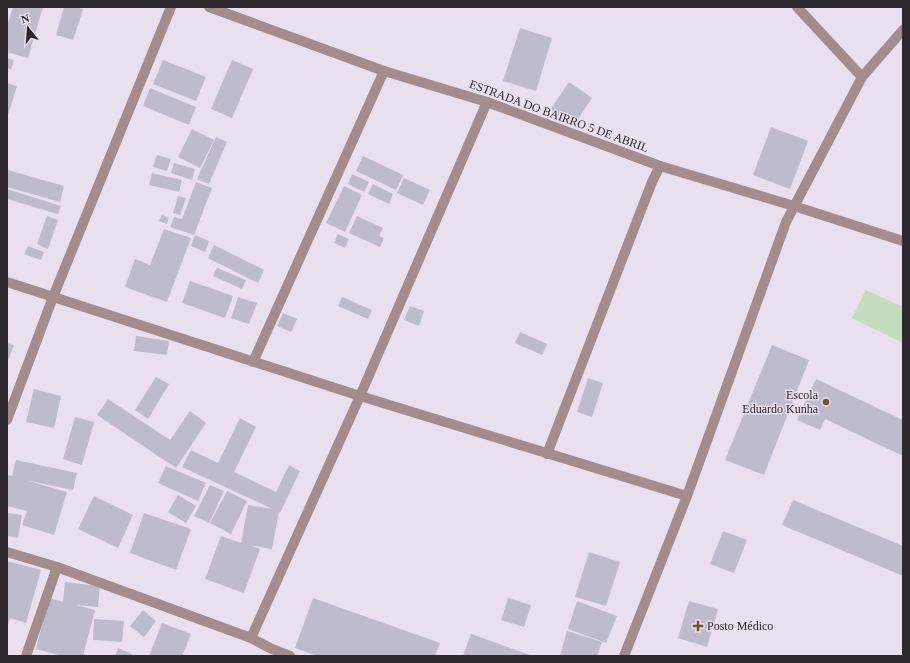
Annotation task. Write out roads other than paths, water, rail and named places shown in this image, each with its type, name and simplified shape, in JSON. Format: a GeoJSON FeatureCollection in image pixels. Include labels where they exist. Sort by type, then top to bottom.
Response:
{"type":"FeatureCollection","features":[{"type":"Feature","properties":{"kind":"street"},"geometry":{"type":"LineString","coordinates":[[7,420],[53,297],[171,7]]}},
{"type":"Feature","properties":{"kind":"street","name":"ESTRADA DO BAIRRO 5 DE ABRIL"},"geometry":{"type":"LineString","coordinates":[[209,7],[384,71],[487,102],[660,166],[794,206],[903,241]]}},
{"type":"Feature","properties":{"kind":"street"},"geometry":{"type":"LineString","coordinates":[[797,7],[862,77]]}},
{"type":"Feature","properties":{"kind":"street"},"geometry":{"type":"LineString","coordinates":[[624,656],[687,496],[786,222],[862,77],[903,30]]}},
{"type":"Feature","properties":{"kind":"street"},"geometry":{"type":"LineString","coordinates":[[253,362],[384,71]]}},
{"type":"Feature","properties":{"kind":"street"},"geometry":{"type":"LineString","coordinates":[[251,638],[360,396],[487,102]]}},
{"type":"Feature","properties":{"kind":"street"},"geometry":{"type":"LineString","coordinates":[[548,454],[649,190],[660,166]]}},
{"type":"Feature","properties":{"kind":"street"},"geometry":{"type":"LineString","coordinates":[[7,282],[360,396],[687,496]]}},
{"type":"Feature","properties":{"kind":"street"},"geometry":{"type":"LineString","coordinates":[[7,552],[57,567],[251,638],[270,653],[290,656]]}},
{"type":"Feature","properties":{"kind":"street"},"geometry":{"type":"LineString","coordinates":[[26,656],[57,567]]}},
{"type":"Feature","properties":{"kind":"place","name":"Escola Eduardo Kunha"},"geometry":{"type":"Point","coordinates":[826,402]}},
{"type":"Feature","properties":{"kind":"place","name":"Posto Médico"},"geometry":{"type":"Point","coordinates":[698,626]}}]}
